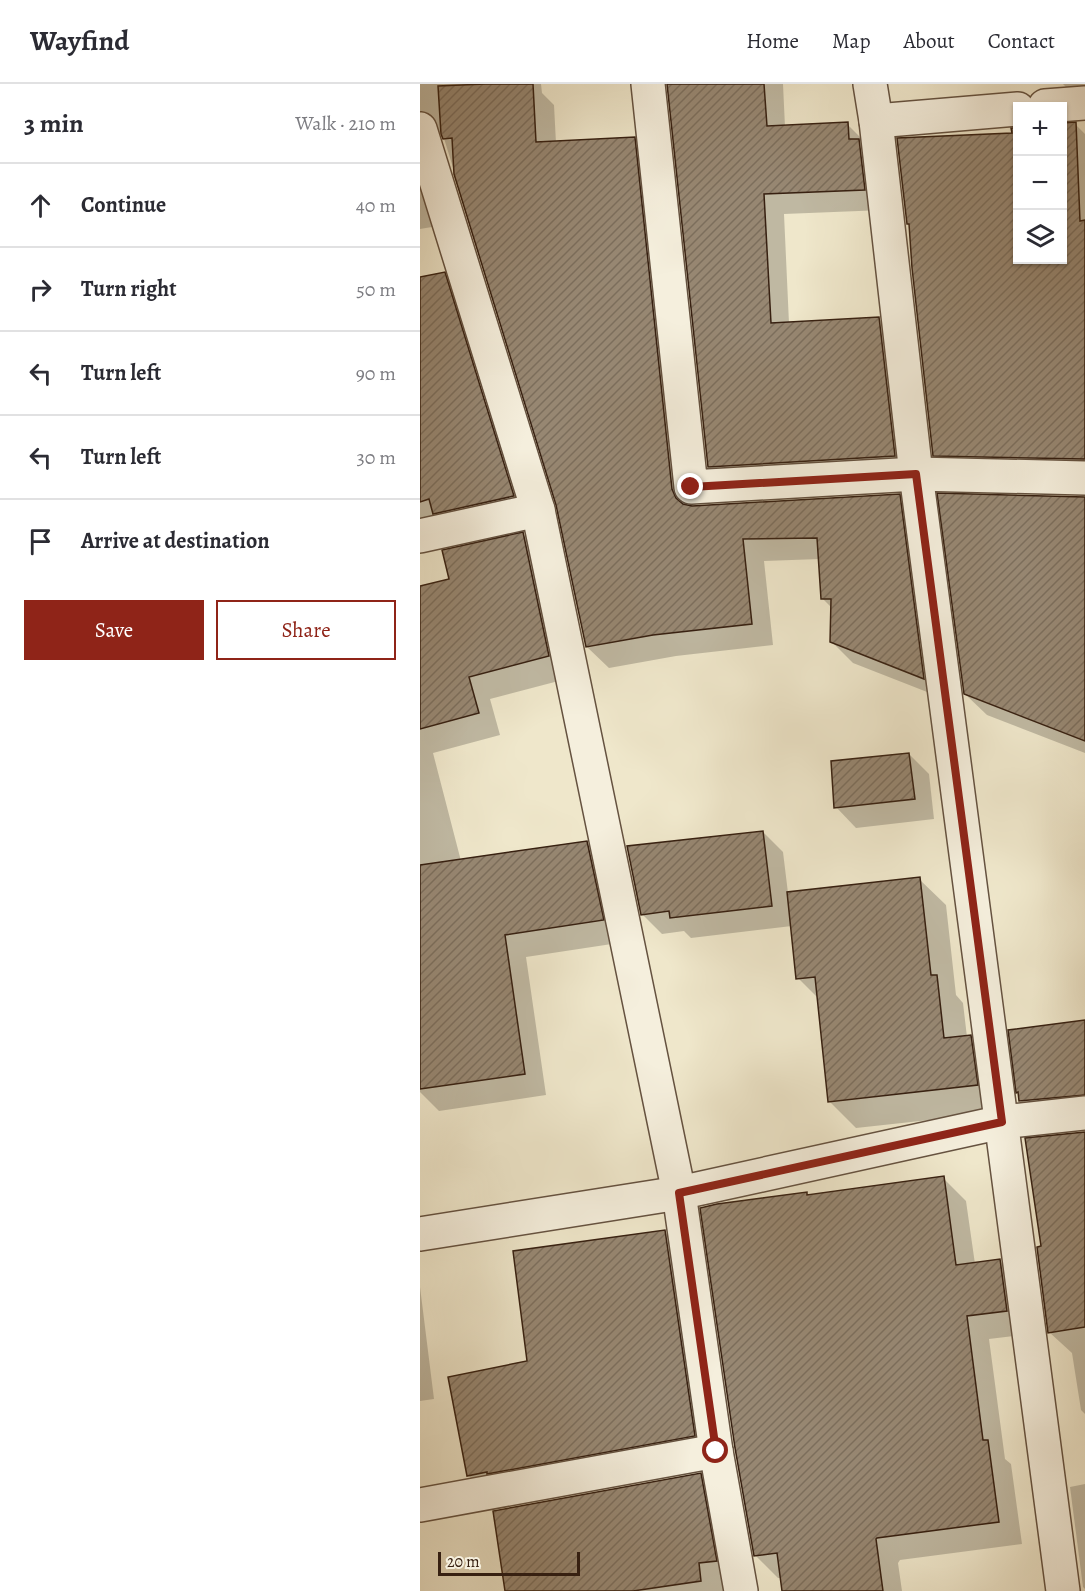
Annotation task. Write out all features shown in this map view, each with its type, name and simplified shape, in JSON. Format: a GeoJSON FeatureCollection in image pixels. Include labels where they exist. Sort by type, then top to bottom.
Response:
{"type":"FeatureCollection","features":[{"type":"Feature","properties":{"kind":"street"},"geometry":{"type":"LineString","coordinates":[[648,84],[691,487],[916,474],[1085,478]]}},
{"type":"Feature","properties":{"kind":"street"},"geometry":{"type":"LineString","coordinates":[[870,84],[916,474],[1063,1591]]}},
{"type":"Feature","properties":{"kind":"street"},"geometry":{"type":"LineString","coordinates":[[1067,104],[1085,103]]}},
{"type":"Feature","properties":{"kind":"street"},"geometry":{"type":"LineString","coordinates":[[876,121],[1013,109]]}},
{"type":"Feature","properties":{"kind":"street"},"geometry":{"type":"LineString","coordinates":[[420,129],[538,510],[679,1193],[716,1451],[741,1591]]}},
{"type":"Feature","properties":{"kind":"street"},"geometry":{"type":"LineString","coordinates":[[420,536],[538,510]]}},
{"type":"Feature","properties":{"kind":"street"},"geometry":{"type":"LineString","coordinates":[[420,1234],[679,1193],[1002,1122],[1085,1113]]}},
{"type":"Feature","properties":{"kind":"street"},"geometry":{"type":"LineString","coordinates":[[420,1505],[716,1451]]}},
{"type":"Feature","properties":{"kind":"building"},"geometry":{"type":"Polygon","coordinates":[[[533,84],[536,142],[635,137],[672,489],[676,498],[683,504],[692,506],[900,494],[924,679],[830,642],[831,599],[821,599],[817,538],[743,539],[752,624],[653,635],[586,647],[556,505],[454,174],[452,138],[443,139],[441,134],[438,86],[533,84]]]}},
{"type":"Feature","properties":{"kind":"building"},"geometry":{"type":"Polygon","coordinates":[[[667,84],[764,84],[767,126],[848,122],[849,139],[859,139],[865,190],[764,194],[771,323],[879,317],[895,456],[708,467],[667,84]]]}},
{"type":"Feature","properties":{"kind":"building"},"geometry":{"type":"Polygon","coordinates":[[[1076,122],[1080,221],[1085,220],[1085,459],[933,456],[909,224],[907,224],[897,138],[1012,133],[1011,128],[1013,128],[1013,264],[1067,264],[1067,123],[1076,122]]]}},
{"type":"Feature","properties":{"kind":"building"},"geometry":{"type":"Polygon","coordinates":[[[445,272],[514,496],[433,514],[429,499],[420,502],[420,277],[445,272]]]}},
{"type":"Feature","properties":{"kind":"building"},"geometry":{"type":"Polygon","coordinates":[[[937,493],[1085,497],[1085,741],[964,694],[937,493]]]}},
{"type":"Feature","properties":{"kind":"building"},"geometry":{"type":"Polygon","coordinates":[[[523,532],[549,656],[469,677],[479,713],[420,729],[420,586],[449,579],[442,550],[523,532]]]}},
{"type":"Feature","properties":{"kind":"building"},"geometry":{"type":"Polygon","coordinates":[[[909,753],[915,799],[834,808],[831,761],[909,753]]]}},
{"type":"Feature","properties":{"kind":"building"},"geometry":{"type":"Polygon","coordinates":[[[763,831],[772,906],[670,918],[669,911],[641,915],[627,846],[763,831]]]}},
{"type":"Feature","properties":{"kind":"building"},"geometry":{"type":"Polygon","coordinates":[[[587,841],[604,920],[505,935],[525,1074],[420,1089],[420,865],[587,841]]]}},
{"type":"Feature","properties":{"kind":"building"},"geometry":{"type":"Polygon","coordinates":[[[920,877],[931,975],[937,975],[944,1038],[971,1035],[978,1085],[828,1102],[815,977],[796,979],[787,892],[920,877]]]}},
{"type":"Feature","properties":{"kind":"building"},"geometry":{"type":"Polygon","coordinates":[[[1085,1020],[1085,1095],[1019,1101],[1008,1030],[1085,1020]]]}},
{"type":"Feature","properties":{"kind":"building"},"geometry":{"type":"Polygon","coordinates":[[[1085,1132],[1085,1327],[1048,1333],[1037,1247],[1041,1246],[1025,1138],[1085,1132]]]}},
{"type":"Feature","properties":{"kind":"building"},"geometry":{"type":"Polygon","coordinates":[[[944,1176],[956,1265],[1000,1259],[1007,1311],[967,1316],[983,1440],[988,1440],[999,1522],[877,1538],[883,1591],[782,1591],[777,1553],[754,1556],[735,1448],[700,1208],[807,1192],[807,1195],[944,1176]]]}},
{"type":"Feature","properties":{"kind":"building"},"geometry":{"type":"Polygon","coordinates":[[[665,1230],[695,1436],[467,1476],[448,1377],[527,1361],[513,1251],[665,1230]]]}},
{"type":"Feature","properties":{"kind":"building"},"geometry":{"type":"Polygon","coordinates":[[[701,1473],[717,1561],[699,1563],[701,1581],[633,1591],[505,1591],[493,1511],[701,1473]]]}},
{"type":"Feature","properties":{"kind":"route"},"geometry":{"type":"LineString","coordinates":[[691,487],[916,474],[1002,1122],[679,1193],[716,1451]]}}]}
